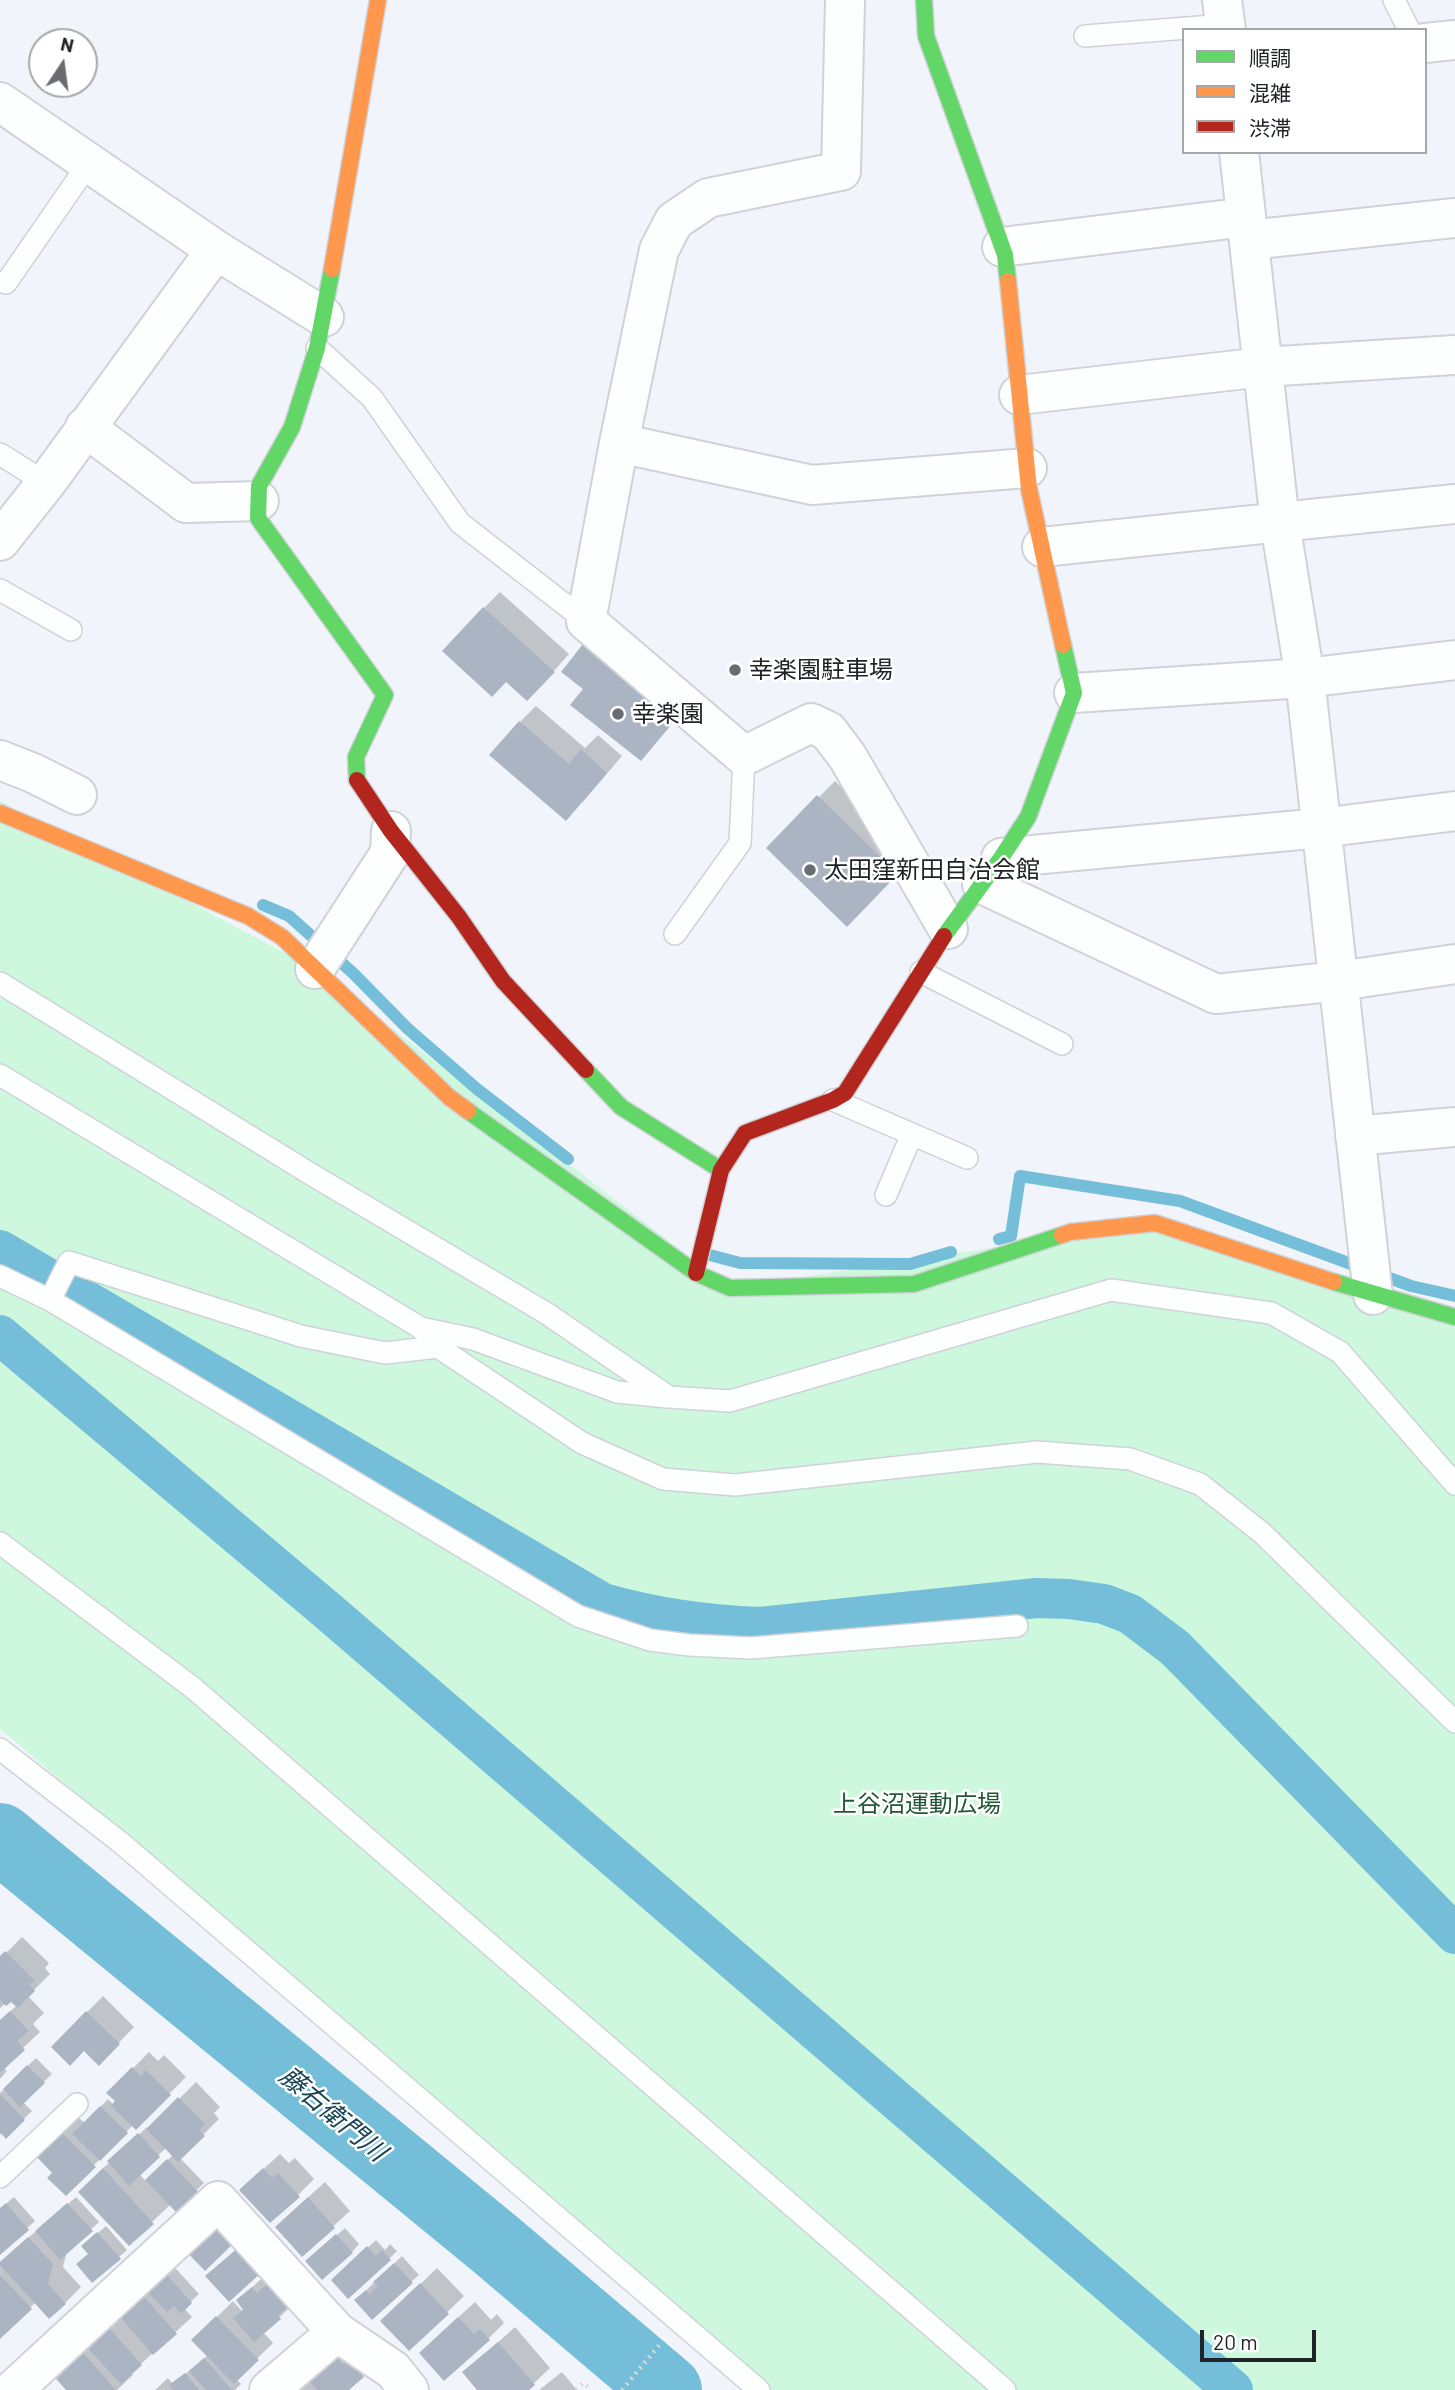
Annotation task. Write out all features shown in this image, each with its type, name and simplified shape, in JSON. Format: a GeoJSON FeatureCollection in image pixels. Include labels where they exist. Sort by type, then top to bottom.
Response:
{"type":"FeatureCollection","features":[{"type":"Feature","properties":{"kind":"street"},"geometry":{"type":"LineString","coordinates":[[377,0],[321,333],[292,427],[259,486],[258,518],[386,695],[356,757],[357,779],[390,831],[459,917],[503,981],[621,1107],[721,1170]]}},
{"type":"Feature","properties":{"kind":"street"},"geometry":{"type":"LineString","coordinates":[[845,0],[841,171],[708,198],[674,221],[659,250],[586,621],[744,756],[811,723],[828,731],[847,756],[948,929]]}},
{"type":"Feature","properties":{"kind":"street"},"geometry":{"type":"LineString","coordinates":[[696,1273],[721,1170],[745,1133],[845,1093],[948,929],[1028,817],[1074,693],[1029,489],[1002,247],[926,36],[924,0]]}},
{"type":"Feature","properties":{"kind":"street"},"geometry":{"type":"LineString","coordinates":[[1427,43],[1455,40]]}},
{"type":"Feature","properties":{"kind":"street"},"geometry":{"type":"LineString","coordinates":[[0,102],[216,250],[321,333]]}},
{"type":"Feature","properties":{"kind":"street"},"geometry":{"type":"LineString","coordinates":[[1239,154],[1280,523],[1305,678],[1373,1295]]}},
{"type":"Feature","properties":{"kind":"street"},"geometry":{"type":"LineString","coordinates":[[1002,247],[1248,229],[1455,218]]}},
{"type":"Feature","properties":{"kind":"street"},"geometry":{"type":"LineString","coordinates":[[0,541],[46,483],[216,250]]}},
{"type":"Feature","properties":{"kind":"street"},"geometry":{"type":"LineString","coordinates":[[1019,395],[1263,367],[1455,355]]}},
{"type":"Feature","properties":{"kind":"street"},"geometry":{"type":"LineString","coordinates":[[85,427],[186,503],[259,501]]}},
{"type":"Feature","properties":{"kind":"street"},"geometry":{"type":"LineString","coordinates":[[619,443],[812,485],[1027,468]]}},
{"type":"Feature","properties":{"kind":"street"},"geometry":{"type":"LineString","coordinates":[[1042,547],[1455,504]]}},
{"type":"Feature","properties":{"kind":"street"},"geometry":{"type":"LineString","coordinates":[[1074,693],[1305,678],[1455,660]]}},
{"type":"Feature","properties":{"kind":"street"},"geometry":{"type":"LineString","coordinates":[[0,760],[77,794]]}},
{"type":"Feature","properties":{"kind":"street"},"geometry":{"type":"LineString","coordinates":[[991,871],[1455,811]]}},
{"type":"Feature","properties":{"kind":"street"},"geometry":{"type":"LineString","coordinates":[[0,813],[248,916],[282,937],[449,1097],[696,1273],[730,1288],[914,1284],[1071,1232],[1155,1223],[1373,1295],[1455,1317]]}},
{"type":"Feature","properties":{"kind":"street"},"geometry":{"type":"LineString","coordinates":[[315,970],[390,853],[390,831]]}},
{"type":"Feature","properties":{"kind":"street"},"geometry":{"type":"LineString","coordinates":[[991,871],[1216,994],[1339,981],[1455,964]]}},
{"type":"Feature","properties":{"kind":"street"},"geometry":{"type":"LineString","coordinates":[[1355,1136],[1455,1127]]}},
{"type":"Feature","properties":{"kind":"street"},"geometry":{"type":"LineString","coordinates":[[14,2390],[218,2201],[337,2332],[393,2370],[409,2390]]}},
{"type":"Feature","properties":{"kind":"street"},"geometry":{"type":"LineString","coordinates":[[269,2390],[337,2332]]}},
{"type":"Feature","properties":{"kind":"lane"},"geometry":{"type":"LineString","coordinates":[[1394,0],[1408,28]]}},
{"type":"Feature","properties":{"kind":"lane"},"geometry":{"type":"LineString","coordinates":[[1085,36],[1224,18]]}},
{"type":"Feature","properties":{"kind":"lane"},"geometry":{"type":"LineString","coordinates":[[6,283],[89,163]]}},
{"type":"Feature","properties":{"kind":"lane"},"geometry":{"type":"LineString","coordinates":[[321,333],[372,398],[460,523],[586,621]]}},
{"type":"Feature","properties":{"kind":"lane"},"geometry":{"type":"LineString","coordinates":[[0,454],[46,483]]}},
{"type":"Feature","properties":{"kind":"lane"},"geometry":{"type":"LineString","coordinates":[[0,590],[71,630]]}},
{"type":"Feature","properties":{"kind":"lane"},"geometry":{"type":"LineString","coordinates":[[675,934],[740,843],[744,756]]}},
{"type":"Feature","properties":{"kind":"lane"},"geometry":{"type":"LineString","coordinates":[[921,972],[1062,1044]]}},
{"type":"Feature","properties":{"kind":"lane"},"geometry":{"type":"LineString","coordinates":[[0,983],[314,1176],[546,1313],[669,1397]]}},
{"type":"Feature","properties":{"kind":"lane"},"geometry":{"type":"LineString","coordinates":[[0,1075],[421,1328],[438,1347],[582,1443],[663,1479],[735,1485],[1037,1452],[1130,1459],[1199,1484],[1262,1533],[1455,1722]]}},
{"type":"Feature","properties":{"kind":"lane"},"geometry":{"type":"LineString","coordinates":[[833,1100],[967,1158]]}},
{"type":"Feature","properties":{"kind":"lane"},"geometry":{"type":"LineString","coordinates":[[886,1195],[912,1134]]}},
{"type":"Feature","properties":{"kind":"lane"},"geometry":{"type":"LineString","coordinates":[[50,1300],[69,1262],[301,1336],[385,1353],[438,1347]]}},
{"type":"Feature","properties":{"kind":"lane"},"geometry":{"type":"LineString","coordinates":[[0,1276],[50,1300],[578,1616],[650,1640],[751,1648],[1017,1626]]}},
{"type":"Feature","properties":{"kind":"lane"},"geometry":{"type":"LineString","coordinates":[[421,1328],[473,1339],[617,1392],[730,1401],[1111,1290],[1271,1313],[1339,1352],[1455,1484]]}},
{"type":"Feature","properties":{"kind":"lane"},"geometry":{"type":"LineString","coordinates":[[0,1542],[192,1687],[1005,2390]]}},
{"type":"Feature","properties":{"kind":"lane"},"geometry":{"type":"LineString","coordinates":[[0,1749],[131,1851],[759,2390]]}},
{"type":"Feature","properties":{"kind":"lane"},"geometry":{"type":"LineString","coordinates":[[0,2177],[77,2105]]}},
{"type":"Feature","properties":{"kind":"path"},"geometry":{"type":"LineString","coordinates":[[622,2390],[680,2321]]}},
{"type":"Feature","properties":{"kind":"path"},"geometry":{"type":"LineString","coordinates":[[576,2390],[583,2383],[592,2390]]}},
{"type":"Feature","properties":{"kind":"green space","name":"上谷沼運動広場"},"geometry":{"type":"Polygon","coordinates":[[[0,801],[315,969],[730,1288],[1155,1223],[1455,1315],[1455,2390],[772,2390],[293,1976],[0,1729],[0,801]]]}},
{"type":"Feature","properties":{"kind":"building"},"geometry":{"type":"Polygon","coordinates":[[[483,607],[555,672],[527,701],[506,682],[492,697],[442,651],[483,607]]]}},
{"type":"Feature","properties":{"kind":"building"},"geometry":{"type":"Polygon","coordinates":[[[583,644],[676,719],[641,761],[570,705],[583,689],[561,672],[583,644]]]}},
{"type":"Feature","properties":{"kind":"building"},"geometry":{"type":"Polygon","coordinates":[[[519,721],[569,764],[581,749],[607,773],[566,821],[489,755],[519,721]]]}},
{"type":"Feature","properties":{"kind":"building"},"geometry":{"type":"Polygon","coordinates":[[[817,795],[898,874],[847,927],[766,848],[817,795]]]}},
{"type":"Feature","properties":{"kind":"building"},"geometry":{"type":"Polygon","coordinates":[[[5,1951],[35,1981],[30,1985],[35,1991],[18,2008],[11,2002],[6,2006],[0,2000],[0,1956],[5,1951]]]}},
{"type":"Feature","properties":{"kind":"building"},"geometry":{"type":"Polygon","coordinates":[[[10,2011],[29,2031],[17,2041],[25,2050],[0,2073],[0,2020],[10,2011]]]}},
{"type":"Feature","properties":{"kind":"building"},"geometry":{"type":"Polygon","coordinates":[[[86,2011],[120,2044],[99,2066],[84,2051],[70,2066],[51,2047],[86,2011]]]}},
{"type":"Feature","properties":{"kind":"building"},"geometry":{"type":"Polygon","coordinates":[[[27,2065],[45,2083],[20,2107],[3,2089],[27,2065]]]}},
{"type":"Feature","properties":{"kind":"building"},"geometry":{"type":"Polygon","coordinates":[[[132,2067],[141,2076],[146,2070],[171,2095],[136,2130],[111,2106],[115,2101],[106,2093],[132,2067]]]}},
{"type":"Feature","properties":{"kind":"building"},"geometry":{"type":"Polygon","coordinates":[[[0,2094],[25,2120],[6,2139],[0,2132],[0,2094]]]}},
{"type":"Feature","properties":{"kind":"building"},"geometry":{"type":"Polygon","coordinates":[[[178,2097],[205,2124],[199,2130],[205,2136],[178,2162],[146,2129],[178,2097]]]}},
{"type":"Feature","properties":{"kind":"building"},"geometry":{"type":"Polygon","coordinates":[[[100,2106],[128,2133],[100,2161],[72,2134],[100,2106]]]}},
{"type":"Feature","properties":{"kind":"building"},"geometry":{"type":"Polygon","coordinates":[[[60,2131],[96,2167],[66,2196],[47,2178],[52,2173],[35,2155],[60,2131]]]}},
{"type":"Feature","properties":{"kind":"building"},"geometry":{"type":"Polygon","coordinates":[[[138,2133],[160,2157],[129,2186],[107,2161],[138,2133]]]}},
{"type":"Feature","properties":{"kind":"building"},"geometry":{"type":"Polygon","coordinates":[[[167,2159],[198,2192],[176,2212],[145,2180],[167,2159]]]}},
{"type":"Feature","properties":{"kind":"building"},"geometry":{"type":"Polygon","coordinates":[[[103,2168],[154,2224],[129,2246],[78,2192],[103,2168]]]}},
{"type":"Feature","properties":{"kind":"building"},"geometry":{"type":"Polygon","coordinates":[[[263,2168],[272,2178],[278,2173],[300,2197],[270,2223],[239,2190],[263,2168]]]}},
{"type":"Feature","properties":{"kind":"building"},"geometry":{"type":"Polygon","coordinates":[[[308,2197],[335,2228],[302,2257],[275,2227],[308,2197]]]}},
{"type":"Feature","properties":{"kind":"building"},"geometry":{"type":"Polygon","coordinates":[[[6,2203],[29,2230],[0,2255],[0,2208],[6,2203]]]}},
{"type":"Feature","properties":{"kind":"building"},"geometry":{"type":"Polygon","coordinates":[[[67,2203],[93,2231],[60,2260],[35,2231],[67,2203]]]}},
{"type":"Feature","properties":{"kind":"building"},"geometry":{"type":"Polygon","coordinates":[[[213,2217],[235,2242],[205,2271],[182,2247],[213,2217]]]}},
{"type":"Feature","properties":{"kind":"building"},"geometry":{"type":"Polygon","coordinates":[[[97,2232],[121,2259],[92,2283],[76,2264],[88,2254],[81,2246],[97,2232]]]}},
{"type":"Feature","properties":{"kind":"building"},"geometry":{"type":"Polygon","coordinates":[[[336,2234],[353,2253],[322,2280],[305,2261],[336,2234]]]}},
{"type":"Feature","properties":{"kind":"building"},"geometry":{"type":"Polygon","coordinates":[[[28,2237],[53,2264],[48,2284],[66,2304],[49,2319],[0,2265],[0,2262],[28,2237]]]}},
{"type":"Feature","properties":{"kind":"building"},"geometry":{"type":"Polygon","coordinates":[[[367,2246],[376,2256],[382,2250],[391,2260],[348,2299],[331,2280],[367,2246]]]}},
{"type":"Feature","properties":{"kind":"building"},"geometry":{"type":"Polygon","coordinates":[[[239,2247],[262,2272],[229,2302],[205,2276],[239,2247]]]}},
{"type":"Feature","properties":{"kind":"building"},"geometry":{"type":"Polygon","coordinates":[[[394,2263],[413,2283],[372,2320],[354,2300],[366,2290],[369,2294],[378,2286],[373,2282],[394,2263]]]}},
{"type":"Feature","properties":{"kind":"building"},"geometry":{"type":"Polygon","coordinates":[[[158,2265],[192,2303],[181,2314],[174,2306],[167,2312],[139,2283],[158,2265]]]}},
{"type":"Feature","properties":{"kind":"building"},"geometry":{"type":"Polygon","coordinates":[[[0,2275],[32,2309],[0,2339],[0,2275]]]}},
{"type":"Feature","properties":{"kind":"building"},"geometry":{"type":"Polygon","coordinates":[[[271,2281],[291,2304],[278,2315],[281,2319],[254,2342],[233,2318],[243,2310],[236,2300],[252,2287],[257,2293],[271,2281]]]}},
{"type":"Feature","properties":{"kind":"building"},"geometry":{"type":"Polygon","coordinates":[[[420,2283],[449,2314],[409,2351],[380,2321],[420,2283]]]}},
{"type":"Feature","properties":{"kind":"building"},"geometry":{"type":"Polygon","coordinates":[[[139,2291],[177,2334],[153,2355],[115,2311],[139,2291]]]}},
{"type":"Feature","properties":{"kind":"building"},"geometry":{"type":"Polygon","coordinates":[[[216,2316],[259,2360],[234,2384],[191,2340],[216,2316]]]}},
{"type":"Feature","properties":{"kind":"building"},"geometry":{"type":"Polygon","coordinates":[[[458,2317],[474,2334],[480,2329],[490,2340],[444,2381],[419,2353],[458,2317]]]}},
{"type":"Feature","properties":{"kind":"building"},"geometry":{"type":"Polygon","coordinates":[[[103,2321],[142,2365],[121,2384],[81,2341],[103,2321]]]}},
{"type":"Feature","properties":{"kind":"building"},"geometry":{"type":"Polygon","coordinates":[[[498,2342],[535,2385],[529,2390],[477,2390],[462,2372],[498,2342]]]}},
{"type":"Feature","properties":{"kind":"building"},"geometry":{"type":"Polygon","coordinates":[[[78,2347],[116,2390],[66,2390],[50,2372],[78,2347]]]}},
{"type":"Feature","properties":{"kind":"building"},"geometry":{"type":"Polygon","coordinates":[[[333,2353],[343,2364],[349,2359],[364,2377],[349,2390],[317,2390],[305,2376],[333,2353]]]}},
{"type":"Feature","properties":{"kind":"building"},"geometry":{"type":"Polygon","coordinates":[[[204,2358],[232,2390],[206,2390],[189,2371],[204,2358]]]}},
{"type":"Feature","properties":{"kind":"building"},"geometry":{"type":"Polygon","coordinates":[[[185,2373],[199,2390],[173,2390],[169,2385],[185,2373]]]}},
{"type":"Feature","properties":{"kind":"waterway"},"geometry":{"type":"LineString","coordinates":[[263,905],[289,916],[354,974],[407,1028],[477,1089],[568,1159]]}},
{"type":"Feature","properties":{"kind":"waterway"},"geometry":{"type":"LineString","coordinates":[[999,1239],[1011,1236],[1020,1176],[1180,1201],[1411,1286],[1455,1296]]}},
{"type":"Feature","properties":{"kind":"waterway"},"geometry":{"type":"LineString","coordinates":[[0,1250],[603,1603],[681,1620],[760,1627],[1037,1598],[1104,1604],[1130,1614],[1175,1648],[1455,1934]]}},
{"type":"Feature","properties":{"kind":"waterway"},"geometry":{"type":"LineString","coordinates":[[706,1254],[740,1263],[910,1264],[951,1252]]}},
{"type":"Feature","properties":{"kind":"waterway"},"geometry":{"type":"LineString","coordinates":[[0,1335],[329,1612],[1233,2390]]}},
{"type":"Feature","properties":{"kind":"waterway","name":"藤右衛門川"},"geometry":{"type":"LineString","coordinates":[[0,1838],[495,2244],[667,2390]]}},
{"type":"Feature","properties":{"kind":"traffic: fast"},"geometry":{"type":"LineString","coordinates":[[924,0],[926,36],[1005,255],[1008,281]]}},
{"type":"Feature","properties":{"kind":"traffic: fast"},"geometry":{"type":"LineString","coordinates":[[332,269],[317,348],[292,427],[259,486],[258,518],[385,695],[356,757],[357,780]]}},
{"type":"Feature","properties":{"kind":"traffic: fast"},"geometry":{"type":"LineString","coordinates":[[944,936],[1028,817],[1074,693],[1063,645]]}},
{"type":"Feature","properties":{"kind":"traffic: fast"},"geometry":{"type":"LineString","coordinates":[[586,1070],[621,1107],[721,1170]]}},
{"type":"Feature","properties":{"kind":"traffic: fast"},"geometry":{"type":"LineString","coordinates":[[468,1111],[696,1273],[730,1288],[914,1284],[1062,1235]]}},
{"type":"Feature","properties":{"kind":"traffic: fast"},"geometry":{"type":"LineString","coordinates":[[1334,1282],[1455,1317]]}},
{"type":"Feature","properties":{"kind":"traffic: slow"},"geometry":{"type":"LineString","coordinates":[[332,269],[378,0]]}},
{"type":"Feature","properties":{"kind":"traffic: slow"},"geometry":{"type":"LineString","coordinates":[[1008,281],[1029,489],[1063,645]]}},
{"type":"Feature","properties":{"kind":"traffic: slow"},"geometry":{"type":"LineString","coordinates":[[0,813],[248,916],[282,937],[449,1097],[468,1111]]}},
{"type":"Feature","properties":{"kind":"traffic: slow"},"geometry":{"type":"LineString","coordinates":[[1062,1235],[1155,1223],[1334,1282]]}},
{"type":"Feature","properties":{"kind":"traffic: jam"},"geometry":{"type":"LineString","coordinates":[[357,780],[391,831],[459,917],[503,981],[586,1070]]}},
{"type":"Feature","properties":{"kind":"traffic: jam"},"geometry":{"type":"LineString","coordinates":[[696,1273],[721,1170],[745,1133],[845,1093],[944,936]]}},
{"type":"Feature","properties":{"kind":"place","name":"幸楽園駐車場"},"geometry":{"type":"Point","coordinates":[735,670]}},
{"type":"Feature","properties":{"kind":"place","name":"幸楽園"},"geometry":{"type":"Point","coordinates":[618,714]}},
{"type":"Feature","properties":{"kind":"place","name":"太田窪新田自治会館"},"geometry":{"type":"Point","coordinates":[810,870]}}]}
